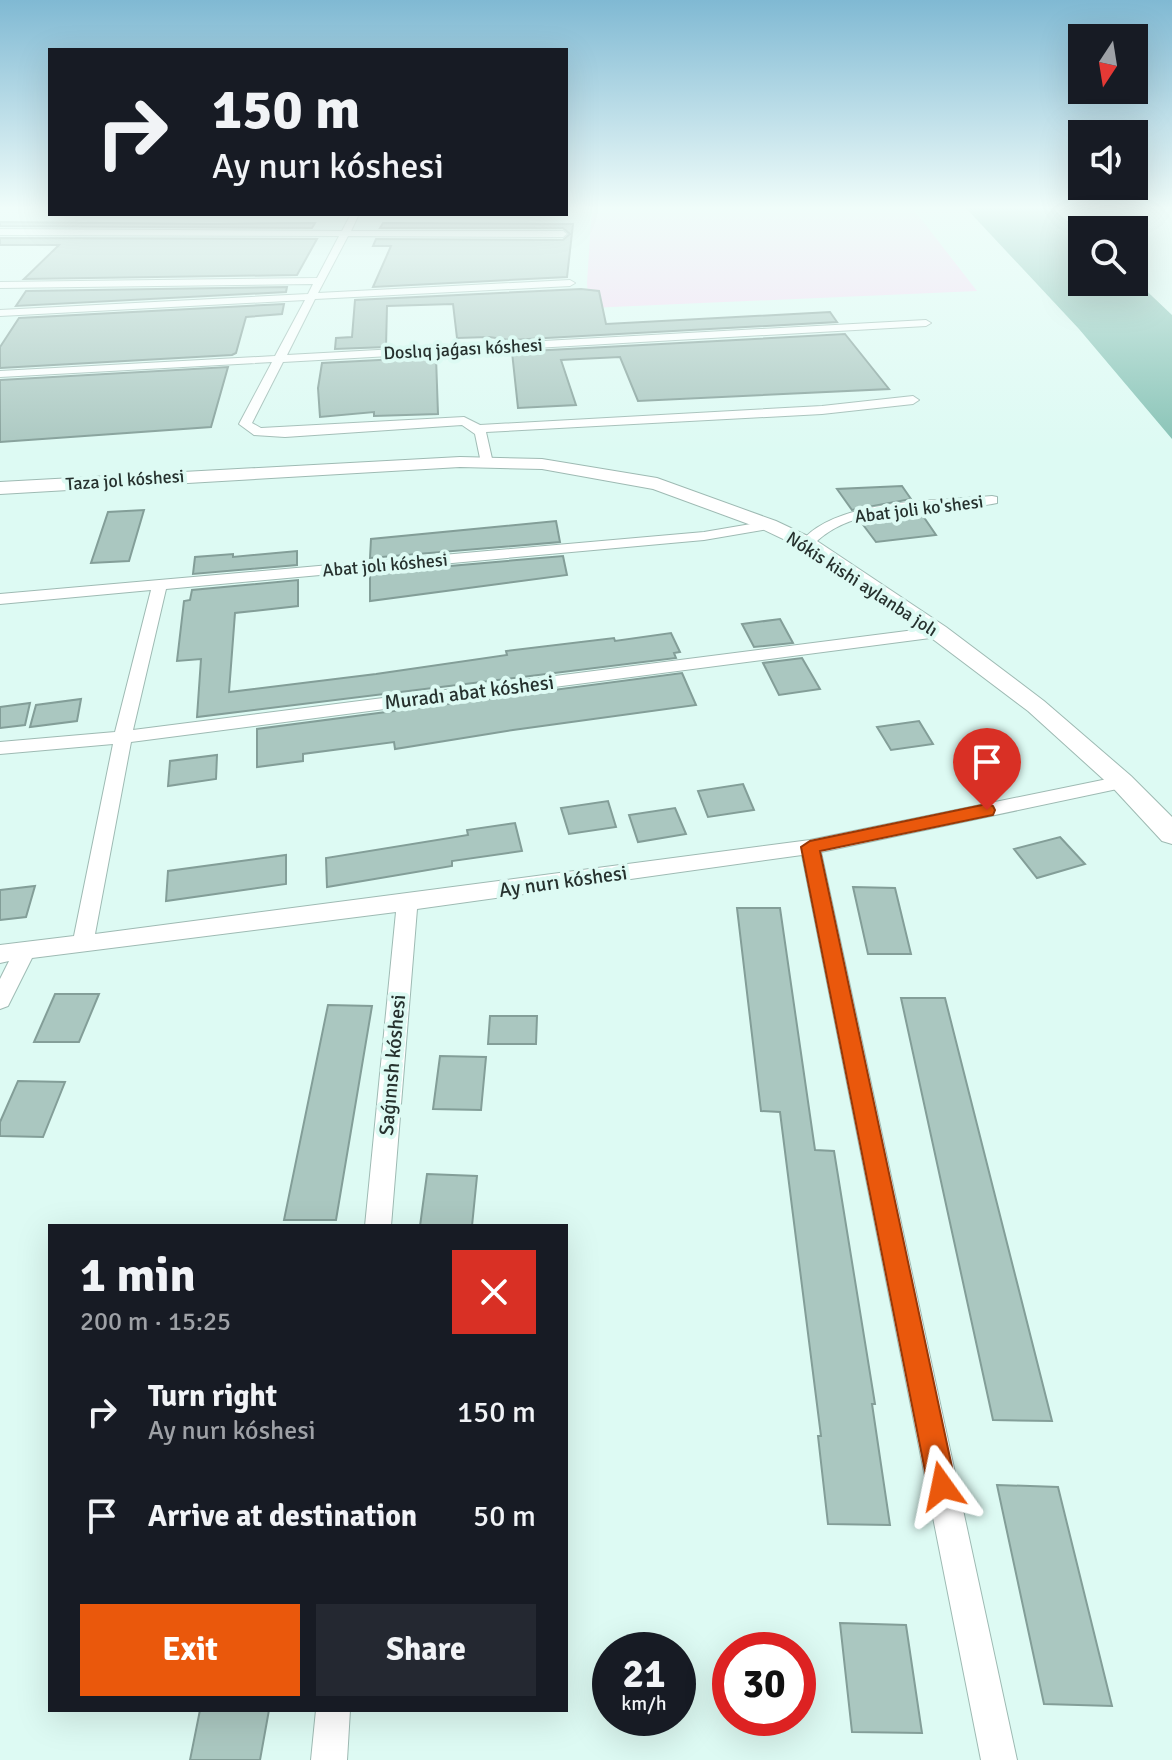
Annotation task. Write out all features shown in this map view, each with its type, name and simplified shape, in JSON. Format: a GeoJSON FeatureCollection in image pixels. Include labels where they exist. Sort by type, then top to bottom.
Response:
{"type":"FeatureCollection","features":[{"type":"Feature","properties":{"kind":"main road","name":"Nókis kishi aylanba jolı"},"geometry":{"type":"LineString","coordinates":[[249,472],[487,463],[542,464],[657,484],[769,525],[807,543],[938,632],[1036,706],[1122,782],[1172,834]]}},
{"type":"Feature","properties":{"kind":"main road","name":"Taza jol kóshesi"},"geometry":{"type":"LineString","coordinates":[[0,488],[249,472]]}},
{"type":"Feature","properties":{"kind":"street"},"geometry":{"type":"LineString","coordinates":[[317,288],[245,424],[258,432],[285,433],[464,421],[481,429],[822,410],[913,400]]}},
{"type":"Feature","properties":{"kind":"street"},"geometry":{"type":"LineString","coordinates":[[0,313],[476,288]]}},
{"type":"Feature","properties":{"kind":"street","name":"Doslıq jaǵası kóshesi"},"geometry":{"type":"LineString","coordinates":[[0,374],[926,323]]}},
{"type":"Feature","properties":{"kind":"street"},"geometry":{"type":"LineString","coordinates":[[481,429],[485,437],[487,463]]}},
{"type":"Feature","properties":{"kind":"street","name":"Abat joli ko'shesi"},"geometry":{"type":"LineString","coordinates":[[807,543],[820,529],[870,512],[992,500]]}},
{"type":"Feature","properties":{"kind":"street","name":"Abat jolı kóshesi"},"geometry":{"type":"LineString","coordinates":[[0,599],[688,538],[769,525]]}},
{"type":"Feature","properties":{"kind":"street"},"geometry":{"type":"LineString","coordinates":[[83,942],[123,737],[159,586]]}},
{"type":"Feature","properties":{"kind":"street","name":"Muradı abat kóshesi"},"geometry":{"type":"LineString","coordinates":[[0,748],[123,737],[938,632]]}},
{"type":"Feature","properties":{"kind":"street","name":"Ay nurı kóshesi"},"geometry":{"type":"LineString","coordinates":[[0,954],[407,903],[810,847],[1122,782]]}},
{"type":"Feature","properties":{"kind":"street"},"geometry":{"type":"LineString","coordinates":[[810,847],[999,1760]]}},
{"type":"Feature","properties":{"kind":"street","name":"Saǵınısh kóshesi"},"geometry":{"type":"LineString","coordinates":[[378,1224],[407,903]]}},
{"type":"Feature","properties":{"kind":"street"},"geometry":{"type":"LineString","coordinates":[[0,1000],[25,951]]}},
{"type":"Feature","properties":{"kind":"street"},"geometry":{"type":"LineString","coordinates":[[329,1760],[333,1712]]}},
{"type":"Feature","properties":{"kind":"shaded area"},"geometry":{"type":"Polygon","coordinates":[[[587,288],[975,288],[977,291],[589,308],[587,288]]]}},
{"type":"Feature","properties":{"kind":"shaded area"},"geometry":{"type":"Polygon","coordinates":[[[1041,288],[1068,288],[1068,296],[1148,296],[1148,292],[1172,315],[1172,439],[1041,288]]]}},
{"type":"Feature","properties":{"kind":"building"},"geometry":{"type":"Polygon","coordinates":[[[287,288],[286,292],[16,306],[26,291],[287,288]]]}},
{"type":"Feature","properties":{"kind":"building"},"geometry":{"type":"Polygon","coordinates":[[[581,289],[599,291],[606,324],[830,312],[837,322],[510,340],[457,338],[453,304],[387,306],[386,347],[335,349],[336,338],[352,337],[355,300],[581,289]]]}},
{"type":"Feature","properties":{"kind":"building"},"geometry":{"type":"Polygon","coordinates":[[[284,304],[282,314],[246,317],[236,353],[232,355],[0,368],[0,347],[19,318],[284,304]]]}},
{"type":"Feature","properties":{"kind":"building"},"geometry":{"type":"Polygon","coordinates":[[[845,334],[889,389],[638,401],[620,357],[579,359],[561,360],[576,405],[518,408],[512,352],[845,334]]]}},
{"type":"Feature","properties":{"kind":"building"},"geometry":{"type":"Polygon","coordinates":[[[436,357],[438,414],[374,416],[374,412],[320,417],[318,388],[322,363],[436,357]]]}},
{"type":"Feature","properties":{"kind":"building"},"geometry":{"type":"Polygon","coordinates":[[[228,367],[211,427],[0,442],[0,380],[228,367]]]}},
{"type":"Feature","properties":{"kind":"building"},"geometry":{"type":"Polygon","coordinates":[[[902,486],[911,499],[852,510],[837,489],[902,486]]]}},
{"type":"Feature","properties":{"kind":"building"},"geometry":{"type":"Polygon","coordinates":[[[144,510],[129,561],[91,563],[108,512],[144,510]]]}},
{"type":"Feature","properties":{"kind":"building"},"geometry":{"type":"Polygon","coordinates":[[[921,513],[936,535],[876,542],[861,522],[921,513]]]}},
{"type":"Feature","properties":{"kind":"building"},"geometry":{"type":"Polygon","coordinates":[[[556,521],[560,542],[370,558],[371,539],[556,521]]]}},
{"type":"Feature","properties":{"kind":"building"},"geometry":{"type":"Polygon","coordinates":[[[297,551],[297,565],[193,574],[195,557],[297,551]]]}},
{"type":"Feature","properties":{"kind":"building"},"geometry":{"type":"Polygon","coordinates":[[[563,556],[567,575],[370,601],[370,573],[563,556]]]}},
{"type":"Feature","properties":{"kind":"building"},"geometry":{"type":"Polygon","coordinates":[[[298,580],[298,606],[235,613],[229,692],[376,674],[507,655],[506,651],[614,638],[615,641],[671,633],[680,652],[674,653],[676,658],[197,717],[201,659],[177,661],[184,601],[190,600],[192,590],[298,580]]]}},
{"type":"Feature","properties":{"kind":"building"},"geometry":{"type":"Polygon","coordinates":[[[780,619],[793,643],[754,647],[742,624],[780,619]]]}},
{"type":"Feature","properties":{"kind":"building"},"geometry":{"type":"Polygon","coordinates":[[[802,658],[820,689],[779,695],[763,663],[802,658]]]}},
{"type":"Feature","properties":{"kind":"building"},"geometry":{"type":"Polygon","coordinates":[[[682,673],[696,705],[395,749],[394,742],[303,754],[303,761],[257,767],[257,729],[682,673]]]}},
{"type":"Feature","properties":{"kind":"building"},"geometry":{"type":"Polygon","coordinates":[[[81,699],[77,721],[30,727],[36,705],[81,699]]]}},
{"type":"Feature","properties":{"kind":"building"},"geometry":{"type":"Polygon","coordinates":[[[30,703],[25,725],[0,728],[0,707],[30,703]]]}},
{"type":"Feature","properties":{"kind":"building"},"geometry":{"type":"Polygon","coordinates":[[[919,721],[933,744],[891,750],[877,727],[919,721]]]}},
{"type":"Feature","properties":{"kind":"building"},"geometry":{"type":"Polygon","coordinates":[[[217,755],[216,779],[168,786],[170,761],[217,755]]]}},
{"type":"Feature","properties":{"kind":"building"},"geometry":{"type":"Polygon","coordinates":[[[743,784],[754,810],[708,817],[698,791],[743,784]]]}},
{"type":"Feature","properties":{"kind":"building"},"geometry":{"type":"Polygon","coordinates":[[[608,801],[616,827],[569,834],[561,808],[608,801]]]}},
{"type":"Feature","properties":{"kind":"building"},"geometry":{"type":"Polygon","coordinates":[[[675,808],[686,834],[638,842],[629,815],[675,808]]]}},
{"type":"Feature","properties":{"kind":"building"},"geometry":{"type":"Polygon","coordinates":[[[515,823],[522,851],[452,861],[452,866],[327,887],[326,858],[468,835],[467,830],[515,823]]]}},
{"type":"Feature","properties":{"kind":"building"},"geometry":{"type":"Polygon","coordinates":[[[1060,837],[1085,864],[1037,878],[1014,849],[1060,837]]]}},
{"type":"Feature","properties":{"kind":"building"},"geometry":{"type":"Polygon","coordinates":[[[286,855],[286,884],[166,901],[168,871],[286,855]]]}},
{"type":"Feature","properties":{"kind":"building"},"geometry":{"type":"Polygon","coordinates":[[[35,886],[26,917],[0,920],[0,890],[35,886]]]}},
{"type":"Feature","properties":{"kind":"building"},"geometry":{"type":"Polygon","coordinates":[[[853,887],[895,888],[911,954],[868,954],[853,887]]]}},
{"type":"Feature","properties":{"kind":"building"},"geometry":{"type":"Polygon","coordinates":[[[737,908],[780,908],[815,1150],[834,1151],[875,1404],[872,1404],[890,1525],[828,1524],[818,1436],[821,1436],[780,1112],[761,1111],[737,908]]]}},
{"type":"Feature","properties":{"kind":"building"},"geometry":{"type":"Polygon","coordinates":[[[55,994],[99,994],[79,1042],[34,1042],[55,994]]]}},
{"type":"Feature","properties":{"kind":"building"},"geometry":{"type":"Polygon","coordinates":[[[901,998],[945,998],[1052,1421],[993,1420],[901,998]]]}},
{"type":"Feature","properties":{"kind":"building"},"geometry":{"type":"Polygon","coordinates":[[[328,1005],[372,1006],[336,1220],[284,1220],[328,1005]]]}},
{"type":"Feature","properties":{"kind":"building"},"geometry":{"type":"Polygon","coordinates":[[[490,1016],[537,1016],[536,1044],[488,1044],[490,1016]]]}},
{"type":"Feature","properties":{"kind":"building"},"geometry":{"type":"Polygon","coordinates":[[[440,1056],[486,1057],[481,1110],[433,1109],[440,1056]]]}},
{"type":"Feature","properties":{"kind":"building"},"geometry":{"type":"Polygon","coordinates":[[[18,1081],[65,1082],[43,1137],[0,1136],[0,1122],[18,1081]]]}},
{"type":"Feature","properties":{"kind":"building"},"geometry":{"type":"Polygon","coordinates":[[[427,1174],[477,1176],[472,1224],[420,1224],[427,1174]]]}},
{"type":"Feature","properties":{"kind":"building"},"geometry":{"type":"Polygon","coordinates":[[[997,1485],[1058,1487],[1112,1706],[1044,1704],[997,1485]]]}},
{"type":"Feature","properties":{"kind":"building"},"geometry":{"type":"Polygon","coordinates":[[[840,1623],[906,1625],[922,1733],[852,1732],[840,1623]]]}},
{"type":"Feature","properties":{"kind":"building"},"geometry":{"type":"Polygon","coordinates":[[[200,1712],[269,1712],[260,1760],[190,1760],[200,1712]]]}},
{"type":"Feature","properties":{"kind":"route"},"geometry":{"type":"LineString","coordinates":[[942,1486],[810,847],[987,810]]}}]}
